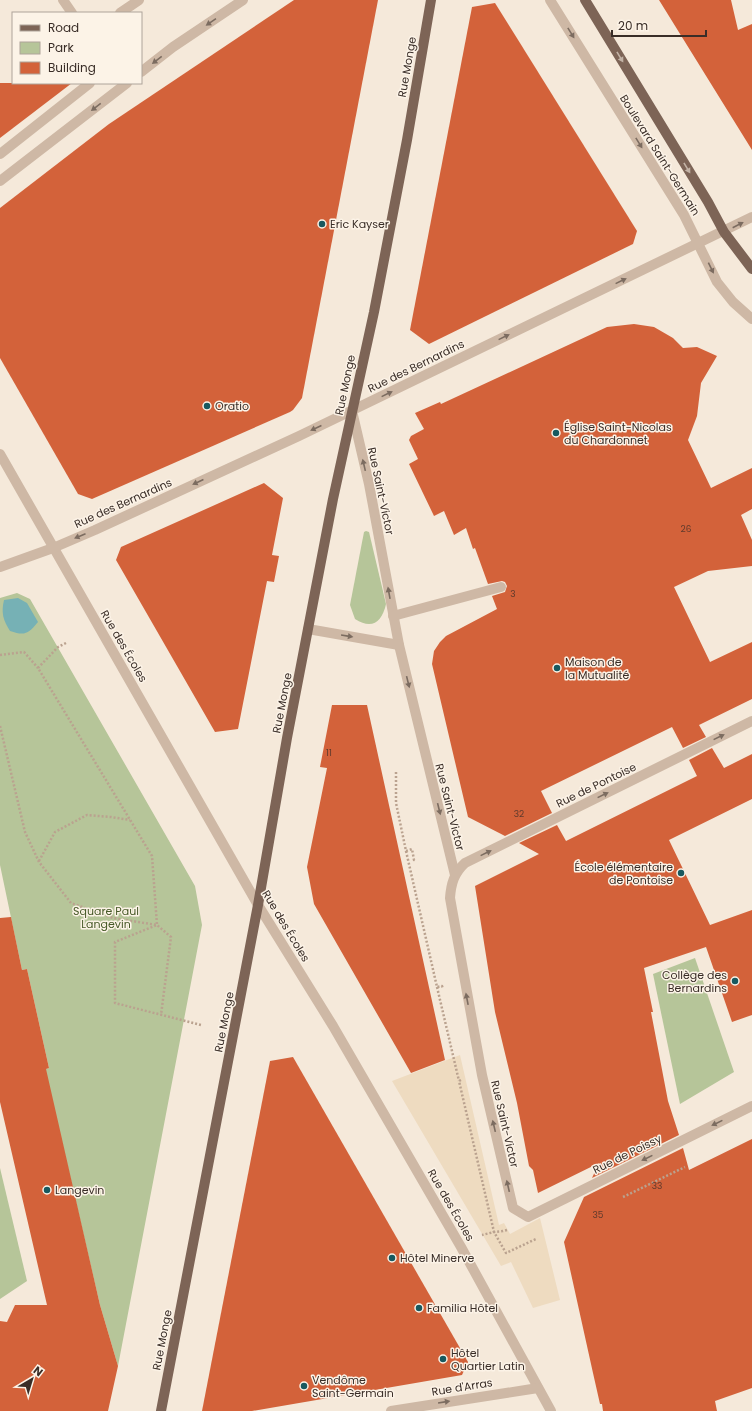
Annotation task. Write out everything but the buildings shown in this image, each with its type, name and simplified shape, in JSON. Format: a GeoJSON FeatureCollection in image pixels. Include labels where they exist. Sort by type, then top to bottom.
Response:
{"type":"FeatureCollection","features":[{"type":"Feature","properties":{"kind":"main road","name":"Rue Monge"},"geometry":{"type":"LineString","coordinates":[[161,1411],[258,905],[283,760],[333,499],[374,312],[431,0]]}},
{"type":"Feature","properties":{"kind":"main road","name":"Boulevard Saint-Germain"},"geometry":{"type":"LineString","coordinates":[[585,0],[708,202],[724,232],[752,270]]}},
{"type":"Feature","properties":{"kind":"street"},"geometry":{"type":"LineString","coordinates":[[63,0],[71,12]]}},
{"type":"Feature","properties":{"kind":"street"},"geometry":{"type":"LineString","coordinates":[[121,12],[139,0]]}},
{"type":"Feature","properties":{"kind":"street"},"geometry":{"type":"LineString","coordinates":[[142,71],[173,47],[243,0]]}},
{"type":"Feature","properties":{"kind":"street","name":"Boulevard Saint-Germain"},"geometry":{"type":"LineString","coordinates":[[550,0],[684,215],[718,282],[733,302],[752,319]]}},
{"type":"Feature","properties":{"kind":"street"},"geometry":{"type":"LineString","coordinates":[[0,154],[89,84]]}},
{"type":"Feature","properties":{"kind":"street"},"geometry":{"type":"LineString","coordinates":[[0,181],[126,84]]}},
{"type":"Feature","properties":{"kind":"street","name":"Rue des Bernardins"},"geometry":{"type":"LineString","coordinates":[[0,567],[53,548],[95,530],[352,411],[724,232],[752,217]]}},
{"type":"Feature","properties":{"kind":"street","name":"Rue Saint-Victor"},"geometry":{"type":"LineString","coordinates":[[352,411],[369,484],[399,645],[455,875],[451,884],[450,898],[465,988],[482,1076],[513,1208]]}},
{"type":"Feature","properties":{"kind":"street","name":"Rue des Écoles"},"geometry":{"type":"LineString","coordinates":[[0,454],[258,905],[333,1026],[461,1247],[551,1411]]}},
{"type":"Feature","properties":{"kind":"street"},"geometry":{"type":"LineString","coordinates":[[393,616],[501,587]]}},
{"type":"Feature","properties":{"kind":"street"},"geometry":{"type":"LineString","coordinates":[[308,630],[399,645]]}},
{"type":"Feature","properties":{"kind":"street","name":"Rue de Pontoise"},"geometry":{"type":"LineString","coordinates":[[455,875],[459,868],[465,863],[752,721]]}},
{"type":"Feature","properties":{"kind":"street","name":"Rue de Poissy"},"geometry":{"type":"LineString","coordinates":[[513,1208],[528,1217],[752,1106]]}},
{"type":"Feature","properties":{"kind":"street","name":"Rue d'Arras"},"geometry":{"type":"LineString","coordinates":[[391,1411],[538,1388]]}},
{"type":"Feature","properties":{"kind":"path"},"geometry":{"type":"LineString","coordinates":[[38,668],[58,647],[66,642]]}},
{"type":"Feature","properties":{"kind":"path"},"geometry":{"type":"LineString","coordinates":[[0,655],[24,652],[38,668],[152,856],[157,925]]}},
{"type":"Feature","properties":{"kind":"path"},"geometry":{"type":"LineString","coordinates":[[0,726],[25,832],[39,862],[71,903],[113,918],[157,925],[170,937],[161,1015]]}},
{"type":"Feature","properties":{"kind":"path"},"geometry":{"type":"LineString","coordinates":[[396,772],[396,803],[437,987],[494,1232],[506,1253]]}},
{"type":"Feature","properties":{"kind":"path"},"geometry":{"type":"LineString","coordinates":[[39,862],[55,832],[87,815],[130,820]]}},
{"type":"Feature","properties":{"kind":"path"},"geometry":{"type":"LineString","coordinates":[[406,851],[412,849],[414,860],[416,859]]}},
{"type":"Feature","properties":{"kind":"path"},"geometry":{"type":"LineString","coordinates":[[157,925],[115,942],[115,1003],[201,1024]]}},
{"type":"Feature","properties":{"kind":"path"},"geometry":{"type":"LineString","coordinates":[[437,987],[442,986],[443,991]]}},
{"type":"Feature","properties":{"kind":"path"},"geometry":{"type":"LineString","coordinates":[[482,1235],[503,1231]]}},
{"type":"Feature","properties":{"kind":"green space"},"geometry":{"type":"Polygon","coordinates":[[[364,532],[369,532],[386,604],[379,620],[371,624],[366,624],[355,619],[350,605],[364,532]]]}},
{"type":"Feature","properties":{"kind":"green space","name":"Square Paul Langevin"},"geometry":{"type":"Polygon","coordinates":[[[17,593],[30,599],[195,886],[202,925],[118,1366],[100,1305],[45,1069],[49,1068],[27,969],[22,970],[0,865],[0,598],[17,593]]]}},
{"type":"Feature","properties":{"kind":"green space"},"geometry":{"type":"Polygon","coordinates":[[[695,958],[734,1072],[680,1104],[653,974],[695,958]]]}},
{"type":"Feature","properties":{"kind":"green space"},"geometry":{"type":"Polygon","coordinates":[[[0,1168],[27,1281],[0,1299],[0,1168]]]}},
{"type":"Feature","properties":{"kind":"shaded area"},"geometry":{"type":"Polygon","coordinates":[[[460,1055],[499,1225],[504,1223],[510,1234],[540,1218],[560,1300],[533,1308],[511,1262],[501,1266],[392,1081],[460,1055]]]}},
{"type":"Feature","properties":{"kind":"water"},"geometry":{"type":"Polygon","coordinates":[[[18,598],[27,603],[38,622],[32,629],[23,634],[10,631],[4,620],[3,613],[4,600],[18,598]]]}},
{"type":"Feature","properties":{"kind":"place","name":"Eric Kayser"},"geometry":{"type":"Point","coordinates":[322,224]}},
{"type":"Feature","properties":{"kind":"place","name":"Oratio"},"geometry":{"type":"Point","coordinates":[207,406]}},
{"type":"Feature","properties":{"kind":"place","name":"Église Saint-Nicolas du Chardonnet"},"geometry":{"type":"Point","coordinates":[556,433]}},
{"type":"Feature","properties":{"kind":"place","name":"Maison de la Mutualité"},"geometry":{"type":"Point","coordinates":[557,668]}},
{"type":"Feature","properties":{"kind":"place","name":"École élémentaire de Pontoise"},"geometry":{"type":"Point","coordinates":[681,873]}},
{"type":"Feature","properties":{"kind":"place","name":"Collège des Bernardins"},"geometry":{"type":"Point","coordinates":[735,981]}},
{"type":"Feature","properties":{"kind":"place","name":"Langevin"},"geometry":{"type":"Point","coordinates":[47,1190]}},
{"type":"Feature","properties":{"kind":"place","name":"Hôtel Minerve"},"geometry":{"type":"Point","coordinates":[392,1258]}},
{"type":"Feature","properties":{"kind":"place","name":"Familia Hôtel"},"geometry":{"type":"Point","coordinates":[419,1308]}},
{"type":"Feature","properties":{"kind":"place","name":"Hôtel Quartier Latin"},"geometry":{"type":"Point","coordinates":[443,1359]}},
{"type":"Feature","properties":{"kind":"place","name":"Vendôme Saint-Germain"},"geometry":{"type":"Point","coordinates":[304,1386]}}]}
